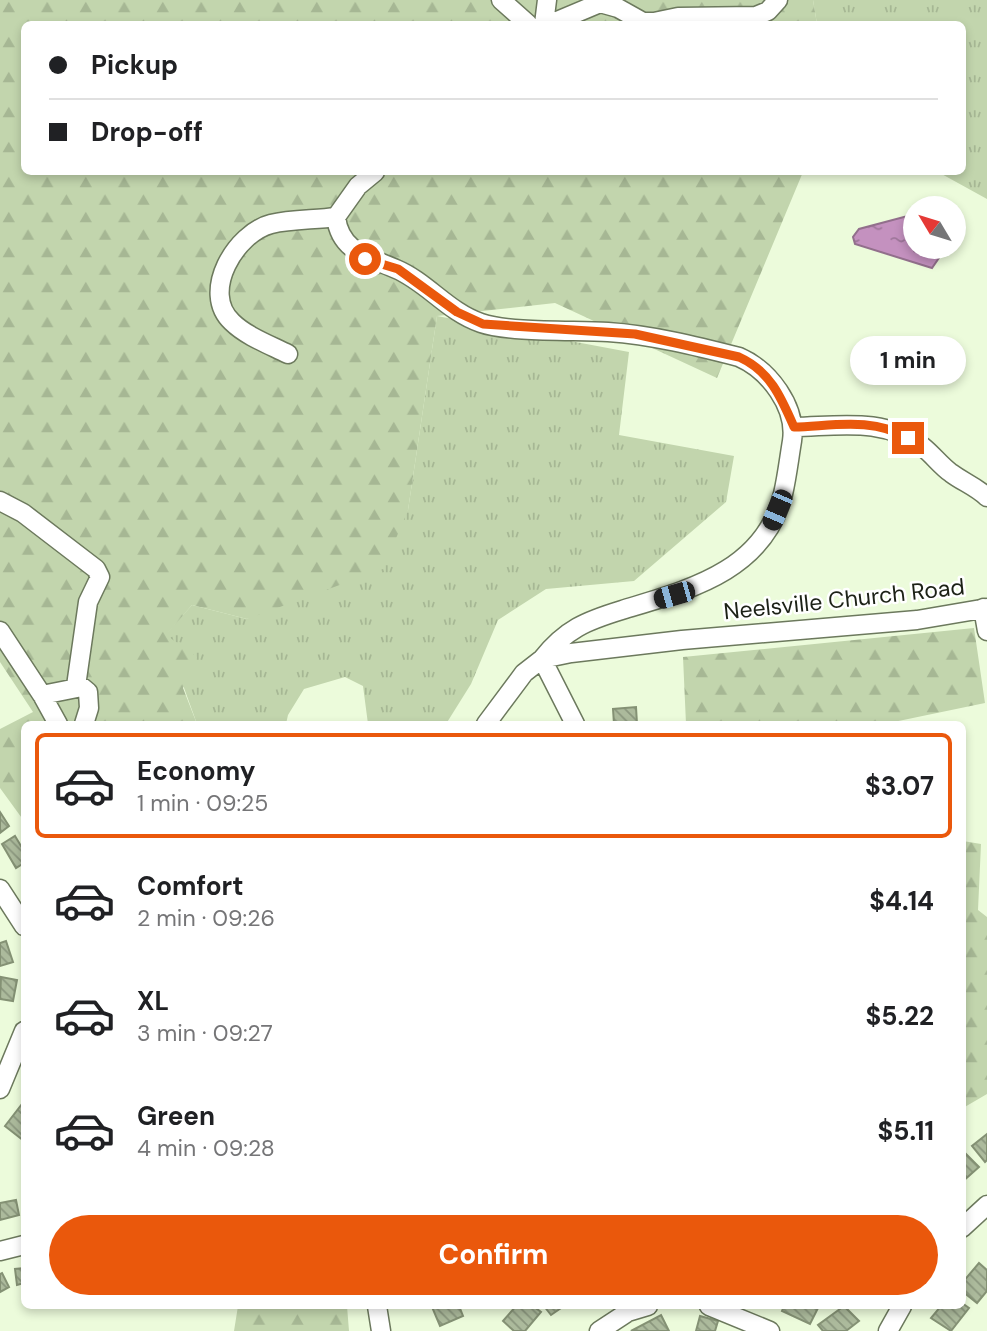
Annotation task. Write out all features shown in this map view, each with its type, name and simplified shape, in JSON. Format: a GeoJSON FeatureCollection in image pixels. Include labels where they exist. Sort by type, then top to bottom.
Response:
{"type":"FeatureCollection","features":[{"type":"Feature","properties":{"kind":"street"},"geometry":{"type":"LineString","coordinates":[[501,0],[525,21]]}},
{"type":"Feature","properties":{"kind":"street"},"geometry":{"type":"LineString","coordinates":[[544,21],[547,0]]}},
{"type":"Feature","properties":{"kind":"street"},"geometry":{"type":"LineString","coordinates":[[659,21],[678,17],[756,16],[768,11],[778,0]]}},
{"type":"Feature","properties":{"kind":"street"},"geometry":{"type":"LineString","coordinates":[[558,21],[600,4],[618,8],[641,21]]}},
{"type":"Feature","properties":{"kind":"street"},"geometry":{"type":"LineString","coordinates":[[372,175],[352,193],[336,217],[337,229],[355,252],[365,259],[398,269],[457,312],[483,324],[635,334],[706,349],[752,363],[774,383],[794,427],[783,496],[771,523],[754,547],[735,566],[692,589],[590,620],[560,636],[542,659],[524,673],[488,721]]}},
{"type":"Feature","properties":{"kind":"street"},"geometry":{"type":"LineString","coordinates":[[288,354],[233,323],[223,311],[221,276],[244,240],[257,231],[271,224],[336,217]]}},
{"type":"Feature","properties":{"kind":"street"},"geometry":{"type":"LineString","coordinates":[[794,427],[861,422],[892,429],[923,447],[953,474],[971,482],[987,497]]}},
{"type":"Feature","properties":{"kind":"street"},"geometry":{"type":"LineString","coordinates":[[0,501],[23,513],[96,569],[100,577],[88,602],[76,686]]}},
{"type":"Feature","properties":{"kind":"street"},"geometry":{"type":"LineString","coordinates":[[985,608],[987,631]]}},
{"type":"Feature","properties":{"kind":"street","name":"Neelsville Church Road"},"geometry":{"type":"LineString","coordinates":[[542,659],[682,640],[917,620],[985,608]]}},
{"type":"Feature","properties":{"kind":"street"},"geometry":{"type":"LineString","coordinates":[[0,631],[56,721]]}},
{"type":"Feature","properties":{"kind":"street"},"geometry":{"type":"LineString","coordinates":[[542,659],[573,721]]}},
{"type":"Feature","properties":{"kind":"street"},"geometry":{"type":"LineString","coordinates":[[42,695],[76,686],[88,692],[89,708],[85,721]]}},
{"type":"Feature","properties":{"kind":"street"},"geometry":{"type":"LineString","coordinates":[[0,889],[21,921]]}},
{"type":"Feature","properties":{"kind":"street"},"geometry":{"type":"LineString","coordinates":[[0,1089],[21,1038]]}},
{"type":"Feature","properties":{"kind":"street"},"geometry":{"type":"LineString","coordinates":[[966,1224],[987,1205]]}},
{"type":"Feature","properties":{"kind":"street"},"geometry":{"type":"LineString","coordinates":[[0,1251],[21,1246]]}},
{"type":"Feature","properties":{"kind":"street"},"geometry":{"type":"LineString","coordinates":[[377,1309],[381,1331]]}},
{"type":"Feature","properties":{"kind":"street"},"geometry":{"type":"LineString","coordinates":[[599,1331],[628,1312],[638,1309]]}},
{"type":"Feature","properties":{"kind":"street"},"geometry":{"type":"LineString","coordinates":[[715,1309],[747,1326],[770,1331]]}},
{"type":"Feature","properties":{"kind":"street"},"geometry":{"type":"LineString","coordinates":[[888,1331],[900,1309]]}},
{"type":"Feature","properties":{"kind":"green space"},"geometry":{"type":"Polygon","coordinates":[[[0,0],[813,0],[816,21],[21,21],[21,175],[802,175],[717,378],[555,303],[437,316],[408,510],[383,569],[247,619],[192,605],[166,635],[197,657],[183,688],[196,721],[21,721],[21,817],[0,788],[0,729],[33,712],[0,662],[0,0]]]}},
{"type":"Feature","properties":{"kind":"green space"},"geometry":{"type":"Polygon","coordinates":[[[813,0],[987,0],[987,199],[943,175],[966,175],[966,21],[816,21],[813,0]]]}},
{"type":"Feature","properties":{"kind":"green space"},"geometry":{"type":"Polygon","coordinates":[[[437,316],[629,352],[619,435],[734,456],[726,502],[634,581],[546,589],[498,620],[471,684],[448,721],[368,721],[363,686],[345,677],[304,689],[287,721],[196,721],[165,635],[192,605],[247,619],[408,510],[437,316]]]}},
{"type":"Feature","properties":{"kind":"green space"},"geometry":{"type":"Polygon","coordinates":[[[974,628],[985,703],[898,721],[686,721],[683,657],[974,628]]]}},
{"type":"Feature","properties":{"kind":"green space"},"geometry":{"type":"Polygon","coordinates":[[[966,842],[981,844],[978,910],[987,917],[987,1094],[966,1106],[966,842]]]}},
{"type":"Feature","properties":{"kind":"green space"},"geometry":{"type":"Polygon","coordinates":[[[238,1309],[347,1309],[349,1331],[234,1331],[238,1309]]]}},
{"type":"Feature","properties":{"kind":"water"},"geometry":{"type":"Polygon","coordinates":[[[903,217],[903,259],[855,244],[853,237],[859,229],[903,217]]]}},
{"type":"Feature","properties":{"kind":"water"},"geometry":{"type":"Polygon","coordinates":[[[903,259],[938,259],[932,268],[903,259]]]}},
{"type":"Feature","properties":{"kind":"building"},"geometry":{"type":"Polygon","coordinates":[[[636,707],[637,721],[614,721],[613,709],[636,707]]]}},
{"type":"Feature","properties":{"kind":"building"},"geometry":{"type":"Polygon","coordinates":[[[0,812],[9,826],[0,833],[0,812]]]}},
{"type":"Feature","properties":{"kind":"building"},"geometry":{"type":"Polygon","coordinates":[[[15,836],[21,846],[21,865],[16,868],[2,844],[15,836]]]}},
{"type":"Feature","properties":{"kind":"building"},"geometry":{"type":"Polygon","coordinates":[[[6,941],[13,962],[0,966],[0,943],[6,941]]]}},
{"type":"Feature","properties":{"kind":"building"},"geometry":{"type":"Polygon","coordinates":[[[1,977],[17,980],[13,1001],[0,999],[1,977]]]}},
{"type":"Feature","properties":{"kind":"building"},"geometry":{"type":"Polygon","coordinates":[[[21,1105],[21,1139],[5,1126],[21,1105]]]}},
{"type":"Feature","properties":{"kind":"building"},"geometry":{"type":"Polygon","coordinates":[[[987,1134],[987,1160],[985,1162],[972,1146],[987,1134]]]}},
{"type":"Feature","properties":{"kind":"building"},"geometry":{"type":"Polygon","coordinates":[[[966,1154],[979,1167],[966,1178],[966,1154]]]}},
{"type":"Feature","properties":{"kind":"building"},"geometry":{"type":"Polygon","coordinates":[[[16,1200],[19,1215],[0,1220],[0,1203],[16,1200]]]}},
{"type":"Feature","properties":{"kind":"building"},"geometry":{"type":"Polygon","coordinates":[[[979,1263],[987,1270],[987,1291],[977,1303],[966,1294],[966,1278],[979,1263]]]}},
{"type":"Feature","properties":{"kind":"building"},"geometry":{"type":"Polygon","coordinates":[[[21,1268],[21,1284],[17,1285],[15,1269],[21,1268]]]}},
{"type":"Feature","properties":{"kind":"building"},"geometry":{"type":"Polygon","coordinates":[[[2,1273],[9,1287],[0,1292],[0,1274],[2,1273]]]}},
{"type":"Feature","properties":{"kind":"building"},"geometry":{"type":"Polygon","coordinates":[[[966,1306],[969,1308],[951,1331],[931,1318],[938,1309],[966,1309],[966,1306]]]}},
{"type":"Feature","properties":{"kind":"building"},"geometry":{"type":"Polygon","coordinates":[[[433,1309],[460,1309],[463,1316],[440,1326],[433,1309]]]}},
{"type":"Feature","properties":{"kind":"building"},"geometry":{"type":"Polygon","coordinates":[[[513,1309],[537,1309],[541,1312],[525,1331],[514,1331],[503,1321],[513,1309]]]}},
{"type":"Feature","properties":{"kind":"building"},"geometry":{"type":"Polygon","coordinates":[[[546,1309],[560,1309],[551,1315],[546,1309]]]}},
{"type":"Feature","properties":{"kind":"building"},"geometry":{"type":"Polygon","coordinates":[[[783,1309],[818,1309],[810,1324],[782,1311],[783,1309]]]}},
{"type":"Feature","properties":{"kind":"building"},"geometry":{"type":"Polygon","coordinates":[[[840,1309],[847,1309],[859,1321],[846,1331],[823,1331],[818,1325],[840,1309]]]}},
{"type":"Feature","properties":{"kind":"building"},"geometry":{"type":"Polygon","coordinates":[[[661,1315],[669,1331],[631,1331],[661,1315]]]}},
{"type":"Feature","properties":{"kind":"building"},"geometry":{"type":"Polygon","coordinates":[[[700,1316],[718,1321],[715,1331],[696,1331],[700,1316]]]}},
{"type":"Feature","properties":{"kind":"route"},"geometry":{"type":"LineString","coordinates":[[365,259],[398,269],[457,312],[483,324],[635,334],[739,357],[763,371],[774,383],[794,427],[861,422],[892,429],[908,438]]}}]}
